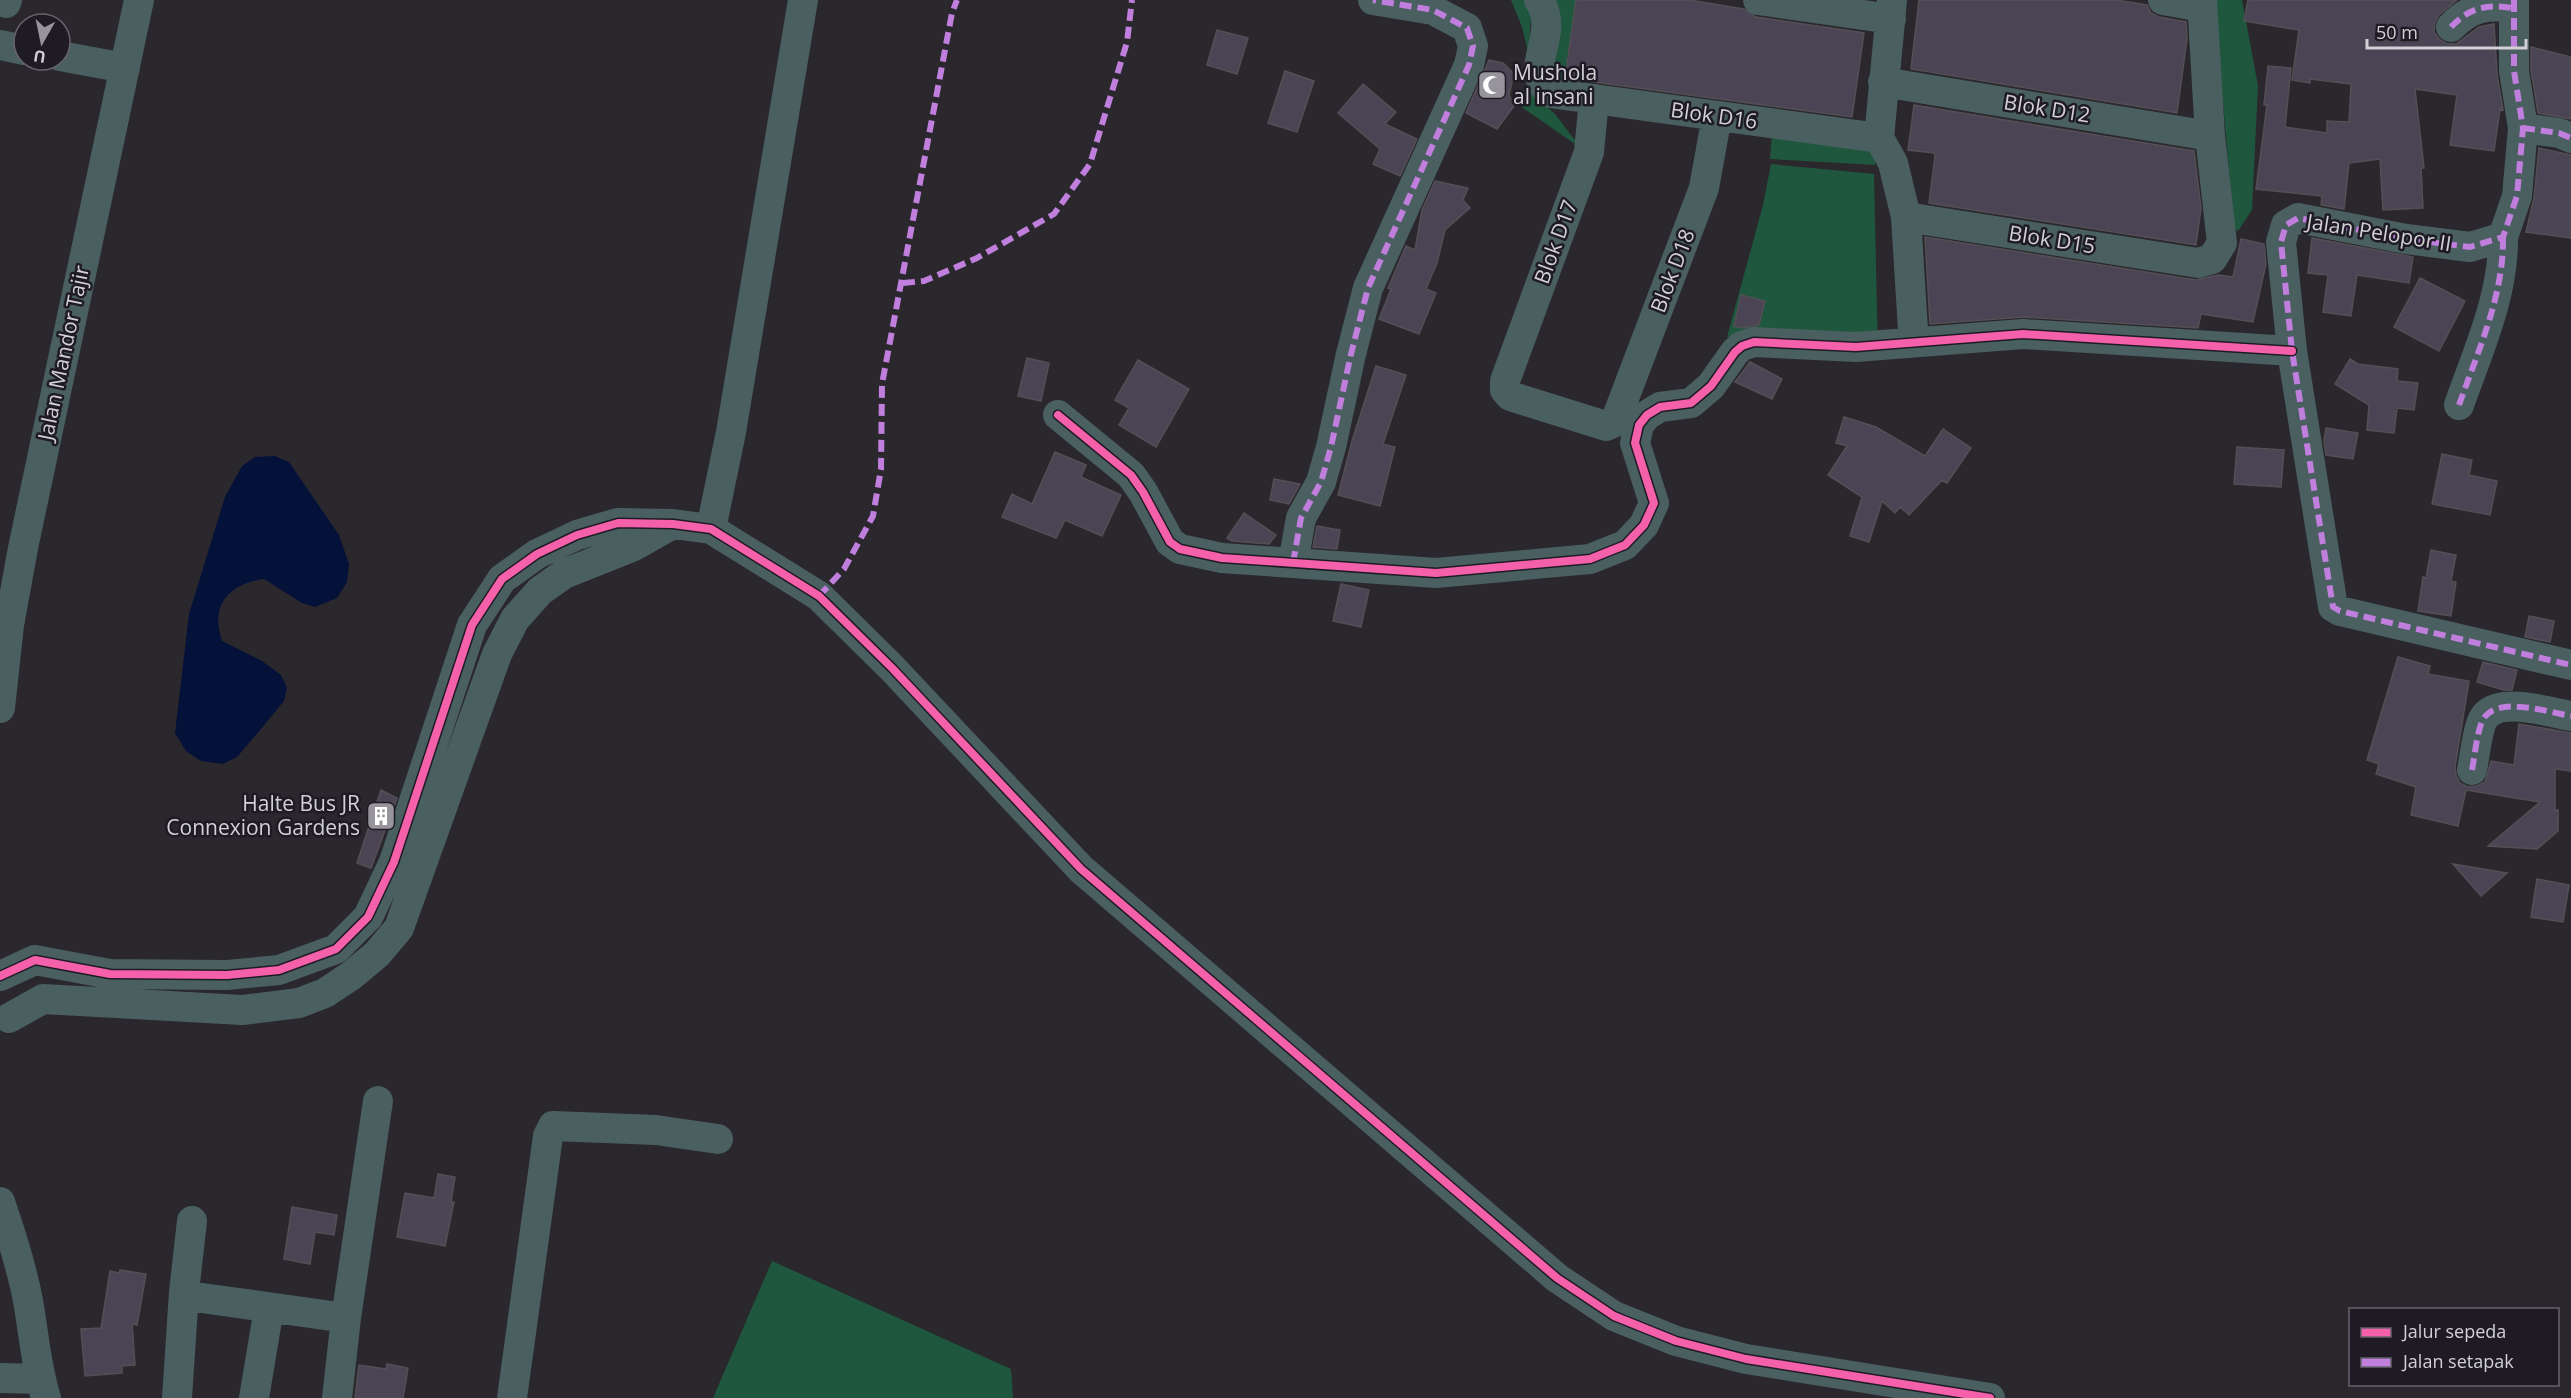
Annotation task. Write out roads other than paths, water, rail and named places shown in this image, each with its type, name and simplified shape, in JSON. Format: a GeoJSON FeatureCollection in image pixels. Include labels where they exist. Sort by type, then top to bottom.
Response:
{"type":"FeatureCollection","features":[{"type":"Feature","properties":{"kind":"street","name":"Jalan Mandor Tajir"},"geometry":{"type":"LineString","coordinates":[[0,708],[9,625],[23,548],[140,0]]}},
{"type":"Feature","properties":{"kind":"street"},"geometry":{"type":"LineString","coordinates":[[711,529],[731,432],[803,0]]}},
{"type":"Feature","properties":{"kind":"street"},"geometry":{"type":"LineString","coordinates":[[1293,562],[1301,518],[1321,482],[1329,455],[1368,288],[1461,86],[1473,46],[1467,28],[1433,10],[1373,0]]}},
{"type":"Feature","properties":{"kind":"street","name":"Blok D16"},"geometry":{"type":"LineString","coordinates":[[1539,0],[1546,10],[1546,39],[1537,71],[1540,84],[1550,93],[1879,138]]}},
{"type":"Feature","properties":{"kind":"street"},"geometry":{"type":"LineString","coordinates":[[1758,0],[1891,9],[1879,138],[1893,164],[1906,217],[1913,330]]}},
{"type":"Feature","properties":{"kind":"street"},"geometry":{"type":"LineString","coordinates":[[2163,0],[2202,3],[2210,136]]}},
{"type":"Feature","properties":{"kind":"street"},"geometry":{"type":"LineString","coordinates":[[2451,27],[2460,18],[2478,7],[2513,4],[2514,71],[2523,128],[2517,196],[2503,237],[2504,257],[2500,280],[2489,321],[2459,405]]}},
{"type":"Feature","properties":{"kind":"street"},"geometry":{"type":"LineString","coordinates":[[72,58],[125,68]]}},
{"type":"Feature","properties":{"kind":"street","name":"Blok D12"},"geometry":{"type":"LineString","coordinates":[[1883,82],[2210,136]]}},
{"type":"Feature","properties":{"kind":"street","name":"Blok D17"},"geometry":{"type":"LineString","coordinates":[[1594,99],[1589,152],[1505,381],[1505,390],[1510,396],[1606,426],[1615,422]]}},
{"type":"Feature","properties":{"kind":"street","name":"Blok D18"},"geometry":{"type":"LineString","coordinates":[[1615,422],[1704,188],[1717,116]]}},
{"type":"Feature","properties":{"kind":"street"},"geometry":{"type":"LineString","coordinates":[[2523,128],[2559,133],[2571,138]]}},
{"type":"Feature","properties":{"kind":"street","name":"Blok D15"},"geometry":{"type":"LineString","coordinates":[[1906,217],[2198,263],[2212,259],[2222,243],[2210,136]]}},
{"type":"Feature","properties":{"kind":"street","name":"Jalan Pelopor II"},"geometry":{"type":"LineString","coordinates":[[2503,237],[2470,247],[2406,239],[2298,218],[2286,225],[2281,242],[2292,351],[2333,607],[2340,611],[2571,665]]}},
{"type":"Feature","properties":{"kind":"street"},"geometry":{"type":"LineString","coordinates":[[1058,415],[1131,475],[1143,492],[1170,542],[1180,549],[1222,558],[1436,573],[1590,559],[1625,545],[1644,525],[1654,503],[1635,443],[1639,425],[1647,415],[1660,407],[1691,403],[1711,386],[1735,352],[1742,346],[1754,342],[1856,347],[2023,334],[2292,351]]}},
{"type":"Feature","properties":{"kind":"street"},"geometry":{"type":"LineString","coordinates":[[5,1025],[11,1003],[8,989],[0,976],[35,960],[110,974],[227,975],[279,970],[336,949],[368,917],[394,862],[472,625],[502,579],[537,554],[577,535],[618,523],[673,524],[711,529],[819,596],[892,668],[1081,869],[1557,1278],[1614,1316],[1676,1341],[1746,1359],[1990,1398]]}},
{"type":"Feature","properties":{"kind":"street"},"geometry":{"type":"LineString","coordinates":[[5,1025],[43,999],[242,1010],[299,1003],[325,993],[352,975],[377,954],[399,928],[497,654],[515,619],[540,591],[564,574],[634,546],[673,524]]}},
{"type":"Feature","properties":{"kind":"street"},"geometry":{"type":"LineString","coordinates":[[2472,770],[2481,722],[2493,709],[2504,705],[2571,716]]}},
{"type":"Feature","properties":{"kind":"street"},"geometry":{"type":"LineString","coordinates":[[337,1398],[346,1318],[378,1101]]}},
{"type":"Feature","properties":{"kind":"street"},"geometry":{"type":"LineString","coordinates":[[512,1398],[548,1136],[553,1126],[656,1130],[718,1139]]}},
{"type":"Feature","properties":{"kind":"street"},"geometry":{"type":"LineString","coordinates":[[0,1202],[12,1235],[28,1299],[43,1389],[0,1378]]}},
{"type":"Feature","properties":{"kind":"street"},"geometry":{"type":"LineString","coordinates":[[177,1398],[184,1292],[192,1221]]}},
{"type":"Feature","properties":{"kind":"street"},"geometry":{"type":"LineString","coordinates":[[184,1292],[195,1297],[346,1318]]}},
{"type":"Feature","properties":{"kind":"street"},"geometry":{"type":"LineString","coordinates":[[254,1398],[269,1308]]}},
{"type":"Feature","properties":{"kind":"water"},"geometry":{"type":"Polygon","coordinates":[[[275,456],[289,462],[339,535],[349,564],[347,582],[337,598],[315,607],[302,603],[264,579],[241,586],[225,598],[218,617],[222,641],[262,661],[281,675],[287,688],[284,701],[237,757],[223,764],[201,761],[186,751],[175,733],[189,614],[225,497],[242,466],[255,457],[275,456]]]}},
{"type":"Feature","properties":{"kind":"place","name":"Mushola al insani"},"geometry":{"type":"Point","coordinates":[1492,85]}},
{"type":"Feature","properties":{"kind":"place","name":"Halte Bus JR Connexion Gardens"},"geometry":{"type":"Point","coordinates":[381,816]}}]}
